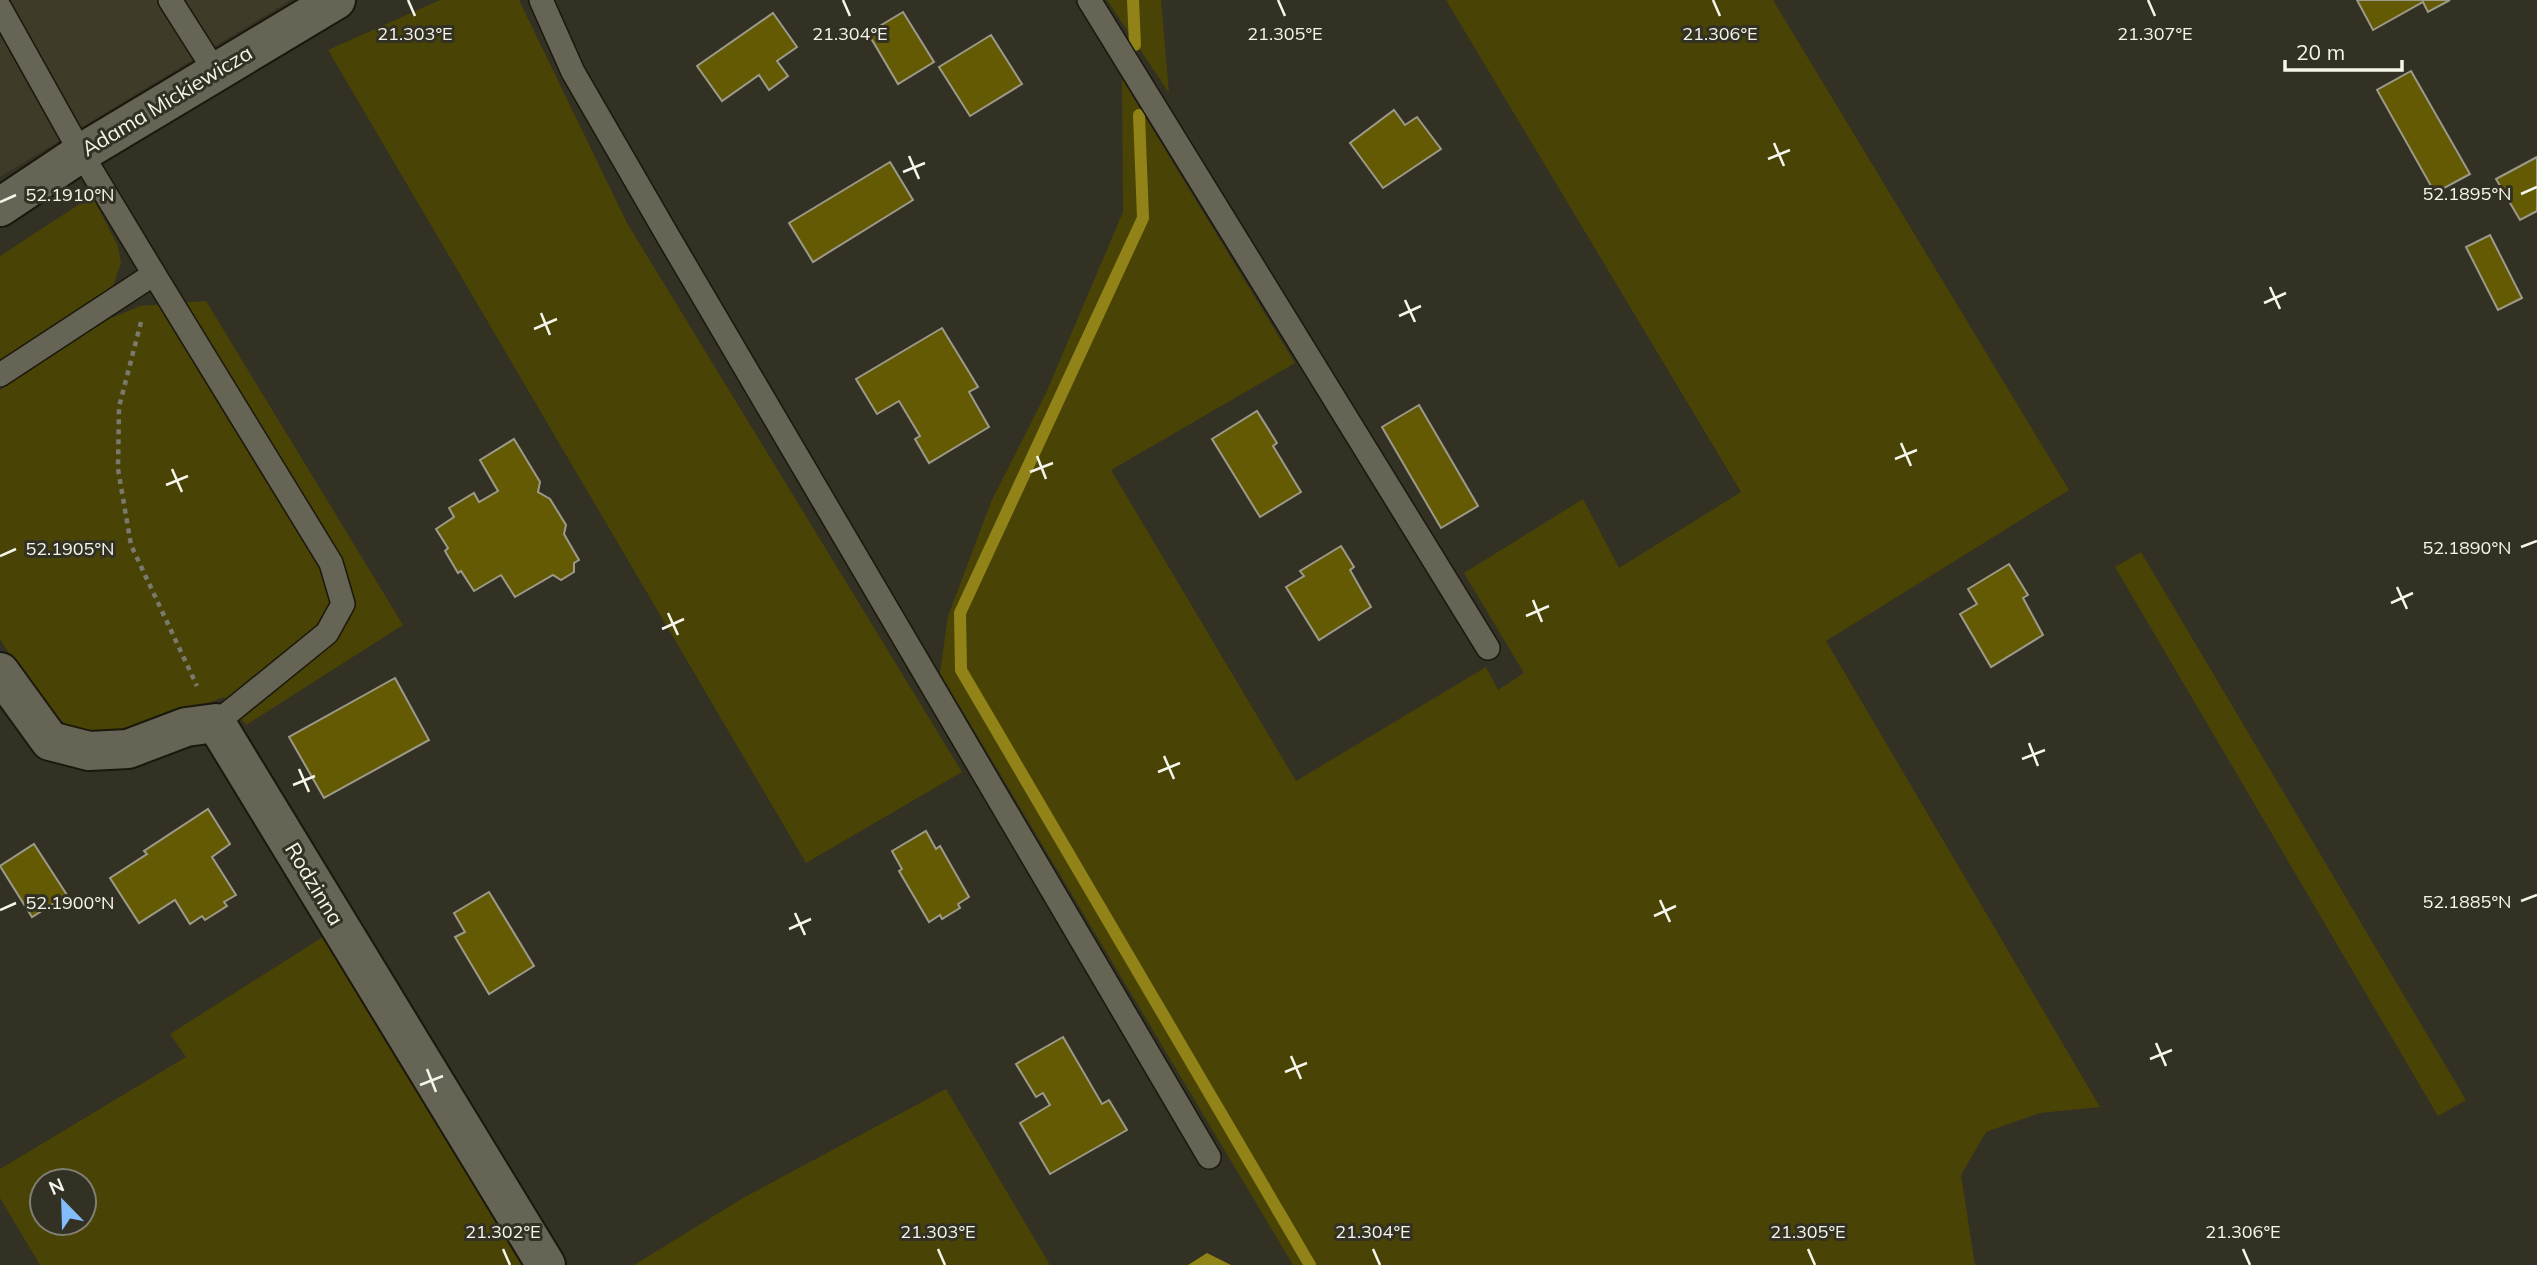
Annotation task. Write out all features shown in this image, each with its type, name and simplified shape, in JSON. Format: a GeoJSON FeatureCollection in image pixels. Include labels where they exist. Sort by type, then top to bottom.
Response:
{"type":"FeatureCollection","features":[{"type":"Feature","properties":{"kind":"street","name":"Adama Mickiewicza"},"geometry":{"type":"LineString","coordinates":[[0,207],[80,153],[336,0]]}},
{"type":"Feature","properties":{"kind":"street"},"geometry":{"type":"LineString","coordinates":[[0,672],[50,741],[89,751],[128,749],[186,727],[216,723]]}},
{"type":"Feature","properties":{"kind":"street","name":"Rodzinna"},"geometry":{"type":"LineString","coordinates":[[216,723],[546,1265]]}},
{"type":"Feature","properties":{"kind":"lane"},"geometry":{"type":"LineString","coordinates":[[170,0],[215,71]]}},
{"type":"Feature","properties":{"kind":"lane"},"geometry":{"type":"LineString","coordinates":[[541,0],[573,72],[648,202],[1209,1157]]}},
{"type":"Feature","properties":{"kind":"lane"},"geometry":{"type":"LineString","coordinates":[[1089,0],[1488,648]]}},
{"type":"Feature","properties":{"kind":"lane"},"geometry":{"type":"LineString","coordinates":[[0,8],[80,153],[331,563],[343,604],[327,632],[216,723]]}},
{"type":"Feature","properties":{"kind":"lane"},"geometry":{"type":"LineString","coordinates":[[0,375],[154,274]]}},
{"type":"Feature","properties":{"kind":"path"},"geometry":{"type":"LineString","coordinates":[[154,274],[119,407],[118,469],[131,545],[216,723]]}},
{"type":"Feature","properties":{"kind":"shaded area"},"geometry":{"type":"Polygon","coordinates":[[[0,0],[291,0],[0,177],[0,0]]]}},
{"type":"Feature","properties":{"kind":"shaded area"},"geometry":{"type":"Polygon","coordinates":[[[440,0],[519,0],[627,223],[962,772],[806,863],[328,50],[440,0]]]}},
{"type":"Feature","properties":{"kind":"shaded area"},"geometry":{"type":"Polygon","coordinates":[[[1107,0],[1161,0],[1169,93],[1107,0]]]}},
{"type":"Feature","properties":{"kind":"shaded area"},"geometry":{"type":"Polygon","coordinates":[[[1446,0],[1773,0],[2069,490],[1826,641],[2100,1107],[2040,1113],[1986,1132],[1961,1175],[1975,1265],[1293,1265],[940,673],[948,616],[991,502],[1046,393],[1123,212],[1122,79],[1295,363],[1111,470],[1296,781],[1486,667],[1498,690],[1524,673],[1464,573],[1583,499],[1619,568],[1741,492],[1446,0]]]}},
{"type":"Feature","properties":{"kind":"shaded area"},"geometry":{"type":"Polygon","coordinates":[[[92,196],[118,246],[121,263],[113,286],[0,364],[0,256],[92,196]]]}},
{"type":"Feature","properties":{"kind":"shaded area"},"geometry":{"type":"Polygon","coordinates":[[[206,301],[403,625],[246,725],[224,697],[119,737],[69,727],[35,696],[0,639],[0,390],[97,324],[140,306],[206,301]]]}},
{"type":"Feature","properties":{"kind":"shaded area"},"geometry":{"type":"Polygon","coordinates":[[[2141,552],[2466,1100],[2438,1116],[2115,567],[2141,552]]]}},
{"type":"Feature","properties":{"kind":"shaded area"},"geometry":{"type":"Polygon","coordinates":[[[329,933],[530,1265],[40,1265],[0,1198],[0,1169],[186,1057],[170,1034],[329,933]]]}},
{"type":"Feature","properties":{"kind":"shaded area"},"geometry":{"type":"Polygon","coordinates":[[[946,1089],[1050,1265],[634,1265],[743,1198],[946,1089]]]}},
{"type":"Feature","properties":{"kind":"shaded area"},"geometry":{"type":"Polygon","coordinates":[[[1207,1253],[1231,1265],[1188,1265],[1207,1253]]]}},
{"type":"Feature","properties":{"kind":"building"},"geometry":{"type":"Polygon","coordinates":[[[2357,0],[2450,0],[2428,12],[2423,2],[2373,30],[2357,0]]]}},
{"type":"Feature","properties":{"kind":"building"},"geometry":{"type":"Polygon","coordinates":[[[903,12],[934,62],[898,84],[868,33],[903,12]]]}},
{"type":"Feature","properties":{"kind":"building"},"geometry":{"type":"Polygon","coordinates":[[[773,13],[797,47],[777,61],[788,76],[769,90],[759,75],[722,101],[697,66],[773,13]]]}},
{"type":"Feature","properties":{"kind":"building"},"geometry":{"type":"Polygon","coordinates":[[[991,35],[1022,84],[970,116],[939,67],[991,35]]]}},
{"type":"Feature","properties":{"kind":"building"},"geometry":{"type":"Polygon","coordinates":[[[2411,71],[2470,174],[2435,193],[2377,90],[2411,71]]]}},
{"type":"Feature","properties":{"kind":"building"},"geometry":{"type":"Polygon","coordinates":[[[1394,110],[1405,125],[1417,117],[1441,149],[1383,188],[1350,143],[1394,110]]]}},
{"type":"Feature","properties":{"kind":"building"},"geometry":{"type":"Polygon","coordinates":[[[2537,157],[2537,211],[2520,220],[2496,179],[2537,157]]]}},
{"type":"Feature","properties":{"kind":"building"},"geometry":{"type":"Polygon","coordinates":[[[890,162],[913,200],[813,262],[789,223],[890,162]]]}},
{"type":"Feature","properties":{"kind":"building"},"geometry":{"type":"Polygon","coordinates":[[[2490,235],[2522,298],[2498,310],[2466,247],[2490,235]]]}},
{"type":"Feature","properties":{"kind":"building"},"geometry":{"type":"Polygon","coordinates":[[[942,328],[978,387],[969,392],[989,427],[929,463],[915,439],[920,436],[899,401],[877,414],[856,379],[942,328]]]}},
{"type":"Feature","properties":{"kind":"building"},"geometry":{"type":"Polygon","coordinates":[[[1419,405],[1478,506],[1441,528],[1382,427],[1419,405]]]}},
{"type":"Feature","properties":{"kind":"building"},"geometry":{"type":"Polygon","coordinates":[[[1257,411],[1277,443],[1273,446],[1301,492],[1260,517],[1212,439],[1257,411]]]}},
{"type":"Feature","properties":{"kind":"building"},"geometry":{"type":"Polygon","coordinates":[[[514,439],[540,482],[538,492],[550,499],[566,525],[564,534],[579,560],[574,563],[574,572],[561,580],[553,575],[515,597],[501,575],[474,591],[461,571],[458,573],[445,551],[448,548],[436,529],[454,517],[449,508],[474,493],[479,502],[498,491],[480,460],[514,439]]]}},
{"type":"Feature","properties":{"kind":"building"},"geometry":{"type":"Polygon","coordinates":[[[1341,546],[1354,567],[1350,570],[1371,607],[1319,640],[1286,587],[1304,576],[1300,571],[1341,546]]]}},
{"type":"Feature","properties":{"kind":"building"},"geometry":{"type":"Polygon","coordinates":[[[2009,564],[2028,595],[2023,598],[2043,635],[1991,667],[1960,614],[1977,604],[1968,589],[2009,564]]]}},
{"type":"Feature","properties":{"kind":"building"},"geometry":{"type":"Polygon","coordinates":[[[395,678],[429,740],[324,798],[289,737],[395,678]]]}},
{"type":"Feature","properties":{"kind":"building"},"geometry":{"type":"Polygon","coordinates":[[[208,809],[230,844],[212,857],[236,895],[224,902],[227,906],[205,920],[202,916],[190,924],[175,900],[139,923],[110,878],[147,854],[144,851],[208,809]]]}},
{"type":"Feature","properties":{"kind":"building"},"geometry":{"type":"Polygon","coordinates":[[[926,831],[936,849],[940,846],[969,897],[958,904],[960,908],[942,919],[940,915],[929,922],[899,871],[902,869],[892,851],[926,831]]]}},
{"type":"Feature","properties":{"kind":"building"},"geometry":{"type":"Polygon","coordinates":[[[34,844],[67,895],[32,917],[0,866],[34,844]]]}},
{"type":"Feature","properties":{"kind":"building"},"geometry":{"type":"Polygon","coordinates":[[[489,892],[534,966],[489,994],[455,937],[465,932],[454,913],[489,892]]]}},
{"type":"Feature","properties":{"kind":"building"},"geometry":{"type":"Polygon","coordinates":[[[1063,1037],[1102,1104],[1109,1100],[1127,1130],[1050,1174],[1020,1123],[1050,1105],[1043,1093],[1036,1097],[1016,1064],[1063,1037]]]}},
{"type":"Feature","properties":{"kind":"waterway"},"geometry":{"type":"LineString","coordinates":[[1133,0],[1135,45]]}},
{"type":"Feature","properties":{"kind":"waterway"},"geometry":{"type":"LineString","coordinates":[[1139,115],[1143,218],[960,613],[961,670],[1310,1265]]}}]}
